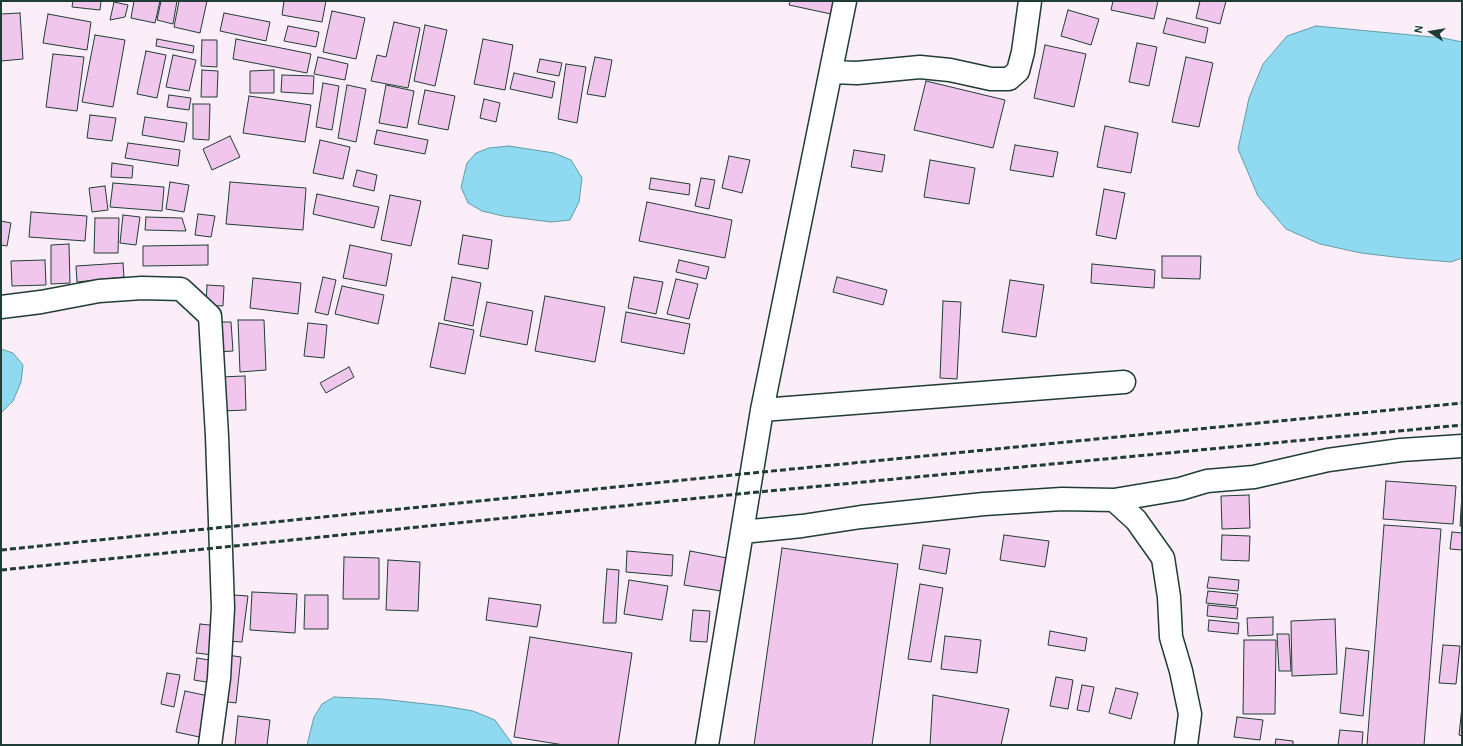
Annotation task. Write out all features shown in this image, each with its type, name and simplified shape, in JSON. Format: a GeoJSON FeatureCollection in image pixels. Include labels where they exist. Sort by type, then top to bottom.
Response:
{"type":"FeatureCollection","features":[{"type":"Feature","properties":{"kind":"street"},"geometry":{"type":"LineString","coordinates":[[707,745],[762,410],[845,1]]}},
{"type":"Feature","properties":{"kind":"street"},"geometry":{"type":"LineString","coordinates":[[831,72],[857,73],[920,67],[950,70],[991,79],[1009,79],[1018,71],[1023,52],[1030,1]]}},
{"type":"Feature","properties":{"kind":"street"},"geometry":{"type":"LineString","coordinates":[[1,307],[41,302],[99,291],[142,288],[181,289],[210,316],[217,436],[223,608],[219,678],[210,745]]}},
{"type":"Feature","properties":{"kind":"street"},"geometry":{"type":"LineString","coordinates":[[762,410],[1124,382]]}},
{"type":"Feature","properties":{"kind":"street"},"geometry":{"type":"LineString","coordinates":[[742,532],[802,526],[861,517],[984,504],[1062,500],[1114,500],[1180,489],[1207,481],[1254,477],[1328,460],[1401,450],[1462,446]]}},
{"type":"Feature","properties":{"kind":"street"},"geometry":{"type":"LineString","coordinates":[[1114,500],[1136,520],[1163,558],[1169,597],[1171,638],[1181,671],[1190,714],[1186,745]]}},
{"type":"Feature","properties":{"kind":"water"},"geometry":{"type":"Polygon","coordinates":[[[1316,26],[1443,38],[1462,42],[1462,258],[1451,262],[1403,258],[1361,253],[1320,244],[1286,229],[1258,196],[1238,149],[1249,98],[1263,64],[1287,36],[1316,26]]]}},
{"type":"Feature","properties":{"kind":"water"},"geometry":{"type":"Polygon","coordinates":[[[509,146],[554,153],[571,160],[582,178],[579,202],[570,220],[551,222],[503,216],[482,211],[468,203],[461,187],[467,163],[476,153],[489,148],[509,146]]]}},
{"type":"Feature","properties":{"kind":"water"},"geometry":{"type":"Polygon","coordinates":[[[1,349],[13,353],[23,365],[21,382],[13,401],[1,413],[1,349]]]}},
{"type":"Feature","properties":{"kind":"water"},"geometry":{"type":"Polygon","coordinates":[[[334,697],[381,699],[444,706],[473,711],[495,720],[513,745],[307,745],[314,717],[322,704],[334,697]]]}},
{"type":"Feature","properties":{"kind":"building"},"geometry":{"type":"Polygon","coordinates":[[[73,1],[101,1],[100,10],[72,7],[73,1]]]}},
{"type":"Feature","properties":{"kind":"building"},"geometry":{"type":"Polygon","coordinates":[[[134,1],[160,1],[155,23],[131,18],[134,1]]]}},
{"type":"Feature","properties":{"kind":"building"},"geometry":{"type":"Polygon","coordinates":[[[161,1],[177,1],[173,24],[157,20],[161,1]]]}},
{"type":"Feature","properties":{"kind":"building"},"geometry":{"type":"Polygon","coordinates":[[[179,1],[207,1],[200,33],[174,27],[179,1]]]}},
{"type":"Feature","properties":{"kind":"building"},"geometry":{"type":"Polygon","coordinates":[[[284,1],[326,1],[322,22],[282,15],[284,1]]]}},
{"type":"Feature","properties":{"kind":"building"},"geometry":{"type":"Polygon","coordinates":[[[790,1],[834,1],[831,14],[789,5],[790,1]]]}},
{"type":"Feature","properties":{"kind":"building"},"geometry":{"type":"Polygon","coordinates":[[[1113,1],[1158,1],[1154,19],[1111,10],[1113,1]]]}},
{"type":"Feature","properties":{"kind":"building"},"geometry":{"type":"Polygon","coordinates":[[[1200,1],[1226,1],[1220,24],[1196,18],[1200,1]]]}},
{"type":"Feature","properties":{"kind":"building"},"geometry":{"type":"Polygon","coordinates":[[[114,2],[128,5],[125,17],[110,20],[114,2]]]}},
{"type":"Feature","properties":{"kind":"building"},"geometry":{"type":"Polygon","coordinates":[[[1068,10],[1099,19],[1091,45],[1061,36],[1068,10]]]}},
{"type":"Feature","properties":{"kind":"building"},"geometry":{"type":"Polygon","coordinates":[[[332,11],[365,18],[356,59],[323,52],[332,11]]]}},
{"type":"Feature","properties":{"kind":"building"},"geometry":{"type":"Polygon","coordinates":[[[20,13],[23,59],[1,61],[1,14],[20,13]]]}},
{"type":"Feature","properties":{"kind":"building"},"geometry":{"type":"Polygon","coordinates":[[[224,13],[270,22],[266,41],[220,31],[224,13]]]}},
{"type":"Feature","properties":{"kind":"building"},"geometry":{"type":"Polygon","coordinates":[[[48,14],[91,22],[87,50],[43,43],[48,14]]]}},
{"type":"Feature","properties":{"kind":"building"},"geometry":{"type":"Polygon","coordinates":[[[1167,18],[1208,28],[1205,43],[1163,33],[1167,18]]]}},
{"type":"Feature","properties":{"kind":"building"},"geometry":{"type":"Polygon","coordinates":[[[394,22],[420,28],[408,88],[371,81],[377,55],[386,57],[394,22]]]}},
{"type":"Feature","properties":{"kind":"building"},"geometry":{"type":"Polygon","coordinates":[[[425,25],[447,30],[435,86],[414,81],[425,25]]]}},
{"type":"Feature","properties":{"kind":"building"},"geometry":{"type":"Polygon","coordinates":[[[288,26],[319,32],[316,47],[284,41],[288,26]]]}},
{"type":"Feature","properties":{"kind":"building"},"geometry":{"type":"Polygon","coordinates":[[[95,35],[125,40],[113,107],[82,102],[95,35]]]}},
{"type":"Feature","properties":{"kind":"building"},"geometry":{"type":"Polygon","coordinates":[[[157,39],[194,46],[193,53],[156,46],[157,39]]]}},
{"type":"Feature","properties":{"kind":"building"},"geometry":{"type":"Polygon","coordinates":[[[236,39],[311,54],[307,73],[233,59],[236,39]]]}},
{"type":"Feature","properties":{"kind":"building"},"geometry":{"type":"Polygon","coordinates":[[[483,39],[513,45],[505,90],[474,84],[483,39]]]}},
{"type":"Feature","properties":{"kind":"building"},"geometry":{"type":"Polygon","coordinates":[[[202,40],[217,40],[217,67],[201,66],[202,40]]]}},
{"type":"Feature","properties":{"kind":"building"},"geometry":{"type":"Polygon","coordinates":[[[1137,43],[1157,47],[1149,86],[1129,82],[1137,43]]]}},
{"type":"Feature","properties":{"kind":"building"},"geometry":{"type":"Polygon","coordinates":[[[1045,45],[1086,54],[1074,107],[1034,98],[1045,45]]]}},
{"type":"Feature","properties":{"kind":"building"},"geometry":{"type":"Polygon","coordinates":[[[146,51],[166,55],[157,98],[137,94],[146,51]]]}},
{"type":"Feature","properties":{"kind":"building"},"geometry":{"type":"Polygon","coordinates":[[[53,54],[84,57],[77,111],[46,107],[53,54]]]}},
{"type":"Feature","properties":{"kind":"building"},"geometry":{"type":"Polygon","coordinates":[[[173,55],[196,60],[189,91],[166,87],[173,55]]]}},
{"type":"Feature","properties":{"kind":"building"},"geometry":{"type":"Polygon","coordinates":[[[318,57],[348,64],[345,80],[314,74],[318,57]]]}},
{"type":"Feature","properties":{"kind":"building"},"geometry":{"type":"Polygon","coordinates":[[[595,57],[612,60],[605,97],[587,94],[595,57]]]}},
{"type":"Feature","properties":{"kind":"building"},"geometry":{"type":"Polygon","coordinates":[[[1186,57],[1213,63],[1199,127],[1172,122],[1186,57]]]}},
{"type":"Feature","properties":{"kind":"building"},"geometry":{"type":"Polygon","coordinates":[[[540,59],[562,63],[559,76],[537,72],[540,59]]]}},
{"type":"Feature","properties":{"kind":"building"},"geometry":{"type":"Polygon","coordinates":[[[566,64],[586,67],[577,123],[558,119],[566,64]]]}},
{"type":"Feature","properties":{"kind":"building"},"geometry":{"type":"Polygon","coordinates":[[[202,70],[218,71],[217,97],[201,97],[202,70]]]}},
{"type":"Feature","properties":{"kind":"building"},"geometry":{"type":"Polygon","coordinates":[[[274,70],[274,93],[250,93],[250,71],[274,70]]]}},
{"type":"Feature","properties":{"kind":"building"},"geometry":{"type":"Polygon","coordinates":[[[514,73],[555,82],[552,98],[510,89],[514,73]]]}},
{"type":"Feature","properties":{"kind":"building"},"geometry":{"type":"Polygon","coordinates":[[[282,75],[314,76],[313,94],[281,92],[282,75]]]}},
{"type":"Feature","properties":{"kind":"building"},"geometry":{"type":"Polygon","coordinates":[[[926,81],[1005,100],[993,148],[914,130],[926,81]]]}},
{"type":"Feature","properties":{"kind":"building"},"geometry":{"type":"Polygon","coordinates":[[[323,83],[339,86],[332,130],[316,127],[323,83]]]}},
{"type":"Feature","properties":{"kind":"building"},"geometry":{"type":"Polygon","coordinates":[[[347,85],[366,89],[356,142],[338,138],[347,85]]]}},
{"type":"Feature","properties":{"kind":"building"},"geometry":{"type":"Polygon","coordinates":[[[386,85],[414,91],[407,128],[379,123],[386,85]]]}},
{"type":"Feature","properties":{"kind":"building"},"geometry":{"type":"Polygon","coordinates":[[[425,90],[455,96],[448,130],[418,124],[425,90]]]}},
{"type":"Feature","properties":{"kind":"building"},"geometry":{"type":"Polygon","coordinates":[[[169,95],[191,98],[189,110],[167,107],[169,95]]]}},
{"type":"Feature","properties":{"kind":"building"},"geometry":{"type":"Polygon","coordinates":[[[249,96],[311,105],[305,142],[243,133],[249,96]]]}},
{"type":"Feature","properties":{"kind":"building"},"geometry":{"type":"Polygon","coordinates":[[[484,99],[500,103],[496,122],[480,118],[484,99]]]}},
{"type":"Feature","properties":{"kind":"building"},"geometry":{"type":"Polygon","coordinates":[[[193,104],[210,104],[209,140],[193,139],[193,104]]]}},
{"type":"Feature","properties":{"kind":"building"},"geometry":{"type":"Polygon","coordinates":[[[90,115],[116,118],[112,141],[87,138],[90,115]]]}},
{"type":"Feature","properties":{"kind":"building"},"geometry":{"type":"Polygon","coordinates":[[[145,117],[187,123],[184,142],[142,135],[145,117]]]}},
{"type":"Feature","properties":{"kind":"building"},"geometry":{"type":"Polygon","coordinates":[[[1105,126],[1138,133],[1131,173],[1097,167],[1105,126]]]}},
{"type":"Feature","properties":{"kind":"building"},"geometry":{"type":"Polygon","coordinates":[[[377,130],[428,140],[425,154],[374,144],[377,130]]]}},
{"type":"Feature","properties":{"kind":"building"},"geometry":{"type":"Polygon","coordinates":[[[230,136],[240,157],[212,170],[203,149],[230,136]]]}},
{"type":"Feature","properties":{"kind":"building"},"geometry":{"type":"Polygon","coordinates":[[[320,140],[350,147],[343,179],[313,173],[320,140]]]}},
{"type":"Feature","properties":{"kind":"building"},"geometry":{"type":"Polygon","coordinates":[[[128,143],[180,150],[178,166],[125,158],[128,143]]]}},
{"type":"Feature","properties":{"kind":"building"},"geometry":{"type":"Polygon","coordinates":[[[1015,145],[1058,152],[1053,177],[1010,170],[1015,145]]]}},
{"type":"Feature","properties":{"kind":"building"},"geometry":{"type":"Polygon","coordinates":[[[854,150],[885,155],[882,172],[851,167],[854,150]]]}},
{"type":"Feature","properties":{"kind":"building"},"geometry":{"type":"Polygon","coordinates":[[[729,156],[750,160],[742,193],[722,188],[729,156]]]}},
{"type":"Feature","properties":{"kind":"building"},"geometry":{"type":"Polygon","coordinates":[[[930,160],[975,168],[969,204],[924,197],[930,160]]]}},
{"type":"Feature","properties":{"kind":"building"},"geometry":{"type":"Polygon","coordinates":[[[112,163],[133,166],[132,178],[111,177],[112,163]]]}},
{"type":"Feature","properties":{"kind":"building"},"geometry":{"type":"Polygon","coordinates":[[[357,170],[377,175],[374,191],[353,186],[357,170]]]}},
{"type":"Feature","properties":{"kind":"building"},"geometry":{"type":"Polygon","coordinates":[[[651,178],[690,184],[689,195],[649,189],[651,178]]]}},
{"type":"Feature","properties":{"kind":"building"},"geometry":{"type":"Polygon","coordinates":[[[701,178],[715,180],[709,209],[695,206],[701,178]]]}},
{"type":"Feature","properties":{"kind":"building"},"geometry":{"type":"Polygon","coordinates":[[[170,182],[189,185],[184,212],[166,209],[170,182]]]}},
{"type":"Feature","properties":{"kind":"building"},"geometry":{"type":"Polygon","coordinates":[[[230,182],[306,188],[303,230],[226,224],[230,182]]]}},
{"type":"Feature","properties":{"kind":"building"},"geometry":{"type":"Polygon","coordinates":[[[113,183],[164,187],[162,211],[110,207],[113,183]]]}},
{"type":"Feature","properties":{"kind":"building"},"geometry":{"type":"Polygon","coordinates":[[[105,186],[108,210],[92,212],[89,188],[105,186]]]}},
{"type":"Feature","properties":{"kind":"building"},"geometry":{"type":"Polygon","coordinates":[[[1104,189],[1125,193],[1116,239],[1096,235],[1104,189]]]}},
{"type":"Feature","properties":{"kind":"building"},"geometry":{"type":"Polygon","coordinates":[[[317,194],[379,207],[374,228],[313,214],[317,194]]]}},
{"type":"Feature","properties":{"kind":"building"},"geometry":{"type":"Polygon","coordinates":[[[390,195],[421,201],[411,246],[381,240],[390,195]]]}},
{"type":"Feature","properties":{"kind":"building"},"geometry":{"type":"Polygon","coordinates":[[[647,202],[732,220],[725,258],[639,241],[647,202]]]}},
{"type":"Feature","properties":{"kind":"building"},"geometry":{"type":"Polygon","coordinates":[[[31,212],[87,216],[85,241],[29,237],[31,212]]]}},
{"type":"Feature","properties":{"kind":"building"},"geometry":{"type":"Polygon","coordinates":[[[198,214],[215,216],[211,237],[195,235],[198,214]]]}},
{"type":"Feature","properties":{"kind":"building"},"geometry":{"type":"Polygon","coordinates":[[[123,215],[140,217],[136,245],[120,243],[123,215]]]}},
{"type":"Feature","properties":{"kind":"building"},"geometry":{"type":"Polygon","coordinates":[[[146,217],[182,218],[186,231],[145,230],[146,217]]]}},
{"type":"Feature","properties":{"kind":"building"},"geometry":{"type":"Polygon","coordinates":[[[95,218],[119,218],[118,253],[94,253],[95,218]]]}},
{"type":"Feature","properties":{"kind":"building"},"geometry":{"type":"Polygon","coordinates":[[[1,221],[11,223],[7,246],[1,245],[1,221]]]}},
{"type":"Feature","properties":{"kind":"building"},"geometry":{"type":"Polygon","coordinates":[[[463,235],[492,240],[488,269],[458,264],[463,235]]]}},
{"type":"Feature","properties":{"kind":"building"},"geometry":{"type":"Polygon","coordinates":[[[69,244],[70,283],[51,284],[51,245],[69,244]]]}},
{"type":"Feature","properties":{"kind":"building"},"geometry":{"type":"Polygon","coordinates":[[[208,245],[208,265],[143,266],[143,246],[208,245]]]}},
{"type":"Feature","properties":{"kind":"building"},"geometry":{"type":"Polygon","coordinates":[[[350,245],[392,254],[386,286],[343,278],[350,245]]]}},
{"type":"Feature","properties":{"kind":"building"},"geometry":{"type":"Polygon","coordinates":[[[1162,256],[1201,256],[1200,279],[1162,278],[1162,256]]]}},
{"type":"Feature","properties":{"kind":"building"},"geometry":{"type":"Polygon","coordinates":[[[45,260],[46,285],[12,286],[11,261],[45,260]]]}},
{"type":"Feature","properties":{"kind":"building"},"geometry":{"type":"Polygon","coordinates":[[[679,260],[709,267],[706,279],[676,272],[679,260]]]}},
{"type":"Feature","properties":{"kind":"building"},"geometry":{"type":"Polygon","coordinates":[[[123,263],[124,277],[77,282],[76,266],[123,263]]]}},
{"type":"Feature","properties":{"kind":"building"},"geometry":{"type":"Polygon","coordinates":[[[1092,264],[1155,270],[1154,288],[1091,283],[1092,264]]]}},
{"type":"Feature","properties":{"kind":"building"},"geometry":{"type":"Polygon","coordinates":[[[323,277],[336,280],[328,315],[315,312],[323,277]]]}},
{"type":"Feature","properties":{"kind":"building"},"geometry":{"type":"Polygon","coordinates":[[[452,277],[481,283],[473,326],[444,320],[452,277]]]}},
{"type":"Feature","properties":{"kind":"building"},"geometry":{"type":"Polygon","coordinates":[[[634,277],[663,282],[656,314],[628,308],[634,277]]]}},
{"type":"Feature","properties":{"kind":"building"},"geometry":{"type":"Polygon","coordinates":[[[837,277],[887,290],[883,305],[833,292],[837,277]]]}},
{"type":"Feature","properties":{"kind":"building"},"geometry":{"type":"Polygon","coordinates":[[[253,278],[301,283],[298,314],[250,308],[253,278]]]}},
{"type":"Feature","properties":{"kind":"building"},"geometry":{"type":"Polygon","coordinates":[[[676,279],[698,284],[689,319],[667,314],[676,279]]]}},
{"type":"Feature","properties":{"kind":"building"},"geometry":{"type":"Polygon","coordinates":[[[1010,280],[1044,285],[1036,337],[1002,332],[1010,280]]]}},
{"type":"Feature","properties":{"kind":"building"},"geometry":{"type":"Polygon","coordinates":[[[207,285],[224,286],[223,306],[206,305],[207,285]]]}},
{"type":"Feature","properties":{"kind":"building"},"geometry":{"type":"Polygon","coordinates":[[[342,286],[384,295],[378,324],[335,314],[342,286]]]}},
{"type":"Feature","properties":{"kind":"building"},"geometry":{"type":"Polygon","coordinates":[[[545,296],[605,307],[595,362],[535,351],[545,296]]]}},
{"type":"Feature","properties":{"kind":"building"},"geometry":{"type":"Polygon","coordinates":[[[943,301],[961,302],[957,379],[940,378],[943,301]]]}},
{"type":"Feature","properties":{"kind":"building"},"geometry":{"type":"Polygon","coordinates":[[[487,302],[533,311],[527,345],[480,336],[487,302]]]}},
{"type":"Feature","properties":{"kind":"building"},"geometry":{"type":"Polygon","coordinates":[[[626,312],[690,324],[684,354],[621,342],[626,312]]]}},
{"type":"Feature","properties":{"kind":"building"},"geometry":{"type":"Polygon","coordinates":[[[238,320],[264,320],[266,370],[240,372],[238,320]]]}},
{"type":"Feature","properties":{"kind":"building"},"geometry":{"type":"Polygon","coordinates":[[[216,322],[231,322],[233,351],[217,352],[216,322]]]}},
{"type":"Feature","properties":{"kind":"building"},"geometry":{"type":"Polygon","coordinates":[[[308,323],[327,325],[324,358],[304,356],[308,323]]]}},
{"type":"Feature","properties":{"kind":"building"},"geometry":{"type":"Polygon","coordinates":[[[439,323],[474,330],[465,374],[430,367],[439,323]]]}},
{"type":"Feature","properties":{"kind":"building"},"geometry":{"type":"Polygon","coordinates":[[[349,367],[354,377],[326,393],[320,383],[349,367]]]}},
{"type":"Feature","properties":{"kind":"building"},"geometry":{"type":"Polygon","coordinates":[[[245,376],[246,410],[221,411],[220,377],[245,376]]]}},
{"type":"Feature","properties":{"kind":"building"},"geometry":{"type":"Polygon","coordinates":[[[1386,481],[1456,486],[1453,524],[1383,519],[1386,481]]]}},
{"type":"Feature","properties":{"kind":"building"},"geometry":{"type":"Polygon","coordinates":[[[1462,494],[1462,526],[1460,526],[1462,494]]]}},
{"type":"Feature","properties":{"kind":"building"},"geometry":{"type":"Polygon","coordinates":[[[1249,495],[1250,528],[1222,529],[1221,496],[1249,495]]]}},
{"type":"Feature","properties":{"kind":"building"},"geometry":{"type":"Polygon","coordinates":[[[1384,525],[1441,529],[1424,745],[1367,745],[1384,525]]]}},
{"type":"Feature","properties":{"kind":"building"},"geometry":{"type":"Polygon","coordinates":[[[1452,532],[1462,533],[1462,550],[1450,549],[1452,532]]]}},
{"type":"Feature","properties":{"kind":"building"},"geometry":{"type":"Polygon","coordinates":[[[1004,535],[1049,541],[1045,567],[1000,560],[1004,535]]]}},
{"type":"Feature","properties":{"kind":"building"},"geometry":{"type":"Polygon","coordinates":[[[1222,535],[1250,536],[1249,561],[1221,560],[1222,535]]]}},
{"type":"Feature","properties":{"kind":"building"},"geometry":{"type":"Polygon","coordinates":[[[923,545],[950,549],[946,574],[919,569],[923,545]]]}},
{"type":"Feature","properties":{"kind":"building"},"geometry":{"type":"Polygon","coordinates":[[[782,548],[898,564],[872,745],[754,745],[782,548]]]}},
{"type":"Feature","properties":{"kind":"building"},"geometry":{"type":"Polygon","coordinates":[[[627,551],[673,555],[672,576],[626,572],[627,551]]]}},
{"type":"Feature","properties":{"kind":"building"},"geometry":{"type":"Polygon","coordinates":[[[690,551],[727,558],[721,591],[684,585],[690,551]]]}},
{"type":"Feature","properties":{"kind":"building"},"geometry":{"type":"Polygon","coordinates":[[[344,557],[379,558],[379,599],[343,599],[344,557]]]}},
{"type":"Feature","properties":{"kind":"building"},"geometry":{"type":"Polygon","coordinates":[[[388,560],[420,562],[418,611],[386,610],[388,560]]]}},
{"type":"Feature","properties":{"kind":"building"},"geometry":{"type":"Polygon","coordinates":[[[607,569],[619,570],[616,623],[603,623],[607,569]]]}},
{"type":"Feature","properties":{"kind":"building"},"geometry":{"type":"Polygon","coordinates":[[[1209,577],[1239,580],[1238,591],[1207,588],[1209,577]]]}},
{"type":"Feature","properties":{"kind":"building"},"geometry":{"type":"Polygon","coordinates":[[[629,580],[668,586],[662,620],[624,614],[629,580]]]}},
{"type":"Feature","properties":{"kind":"building"},"geometry":{"type":"Polygon","coordinates":[[[920,584],[943,588],[931,662],[908,659],[920,584]]]}},
{"type":"Feature","properties":{"kind":"building"},"geometry":{"type":"Polygon","coordinates":[[[1208,591],[1238,594],[1236,606],[1206,603],[1208,591]]]}},
{"type":"Feature","properties":{"kind":"building"},"geometry":{"type":"Polygon","coordinates":[[[252,592],[297,594],[295,633],[250,630],[252,592]]]}},
{"type":"Feature","properties":{"kind":"building"},"geometry":{"type":"Polygon","coordinates":[[[234,595],[248,596],[242,642],[228,641],[234,595]]]}},
{"type":"Feature","properties":{"kind":"building"},"geometry":{"type":"Polygon","coordinates":[[[305,595],[328,595],[328,629],[304,629],[305,595]]]}},
{"type":"Feature","properties":{"kind":"building"},"geometry":{"type":"Polygon","coordinates":[[[489,598],[541,605],[537,627],[486,620],[489,598]]]}},
{"type":"Feature","properties":{"kind":"building"},"geometry":{"type":"Polygon","coordinates":[[[1208,605],[1238,608],[1237,619],[1207,616],[1208,605]]]}},
{"type":"Feature","properties":{"kind":"building"},"geometry":{"type":"Polygon","coordinates":[[[693,610],[710,611],[707,642],[690,641],[693,610]]]}},
{"type":"Feature","properties":{"kind":"building"},"geometry":{"type":"Polygon","coordinates":[[[1273,617],[1273,635],[1248,636],[1247,618],[1273,617]]]}},
{"type":"Feature","properties":{"kind":"building"},"geometry":{"type":"Polygon","coordinates":[[[1335,619],[1337,674],[1292,676],[1291,621],[1335,619]]]}},
{"type":"Feature","properties":{"kind":"building"},"geometry":{"type":"Polygon","coordinates":[[[1209,620],[1239,623],[1238,634],[1208,631],[1209,620]]]}},
{"type":"Feature","properties":{"kind":"building"},"geometry":{"type":"Polygon","coordinates":[[[200,624],[218,626],[213,655],[196,653],[200,624]]]}},
{"type":"Feature","properties":{"kind":"building"},"geometry":{"type":"Polygon","coordinates":[[[1050,631],[1087,638],[1085,651],[1048,645],[1050,631]]]}},
{"type":"Feature","properties":{"kind":"building"},"geometry":{"type":"Polygon","coordinates":[[[1277,634],[1289,634],[1291,671],[1279,671],[1277,634]]]}},
{"type":"Feature","properties":{"kind":"building"},"geometry":{"type":"Polygon","coordinates":[[[945,636],[981,640],[977,673],[941,669],[945,636]]]}},
{"type":"Feature","properties":{"kind":"building"},"geometry":{"type":"Polygon","coordinates":[[[530,637],[632,653],[618,745],[564,745],[514,737],[530,637]]]}},
{"type":"Feature","properties":{"kind":"building"},"geometry":{"type":"Polygon","coordinates":[[[1244,640],[1276,640],[1275,714],[1243,714],[1244,640]]]}},
{"type":"Feature","properties":{"kind":"building"},"geometry":{"type":"Polygon","coordinates":[[[1443,645],[1460,646],[1456,684],[1439,683],[1443,645]]]}},
{"type":"Feature","properties":{"kind":"building"},"geometry":{"type":"Polygon","coordinates":[[[1346,648],[1369,651],[1363,716],[1340,713],[1346,648]]]}},
{"type":"Feature","properties":{"kind":"building"},"geometry":{"type":"Polygon","coordinates":[[[227,655],[241,657],[236,703],[221,701],[227,655]]]}},
{"type":"Feature","properties":{"kind":"building"},"geometry":{"type":"Polygon","coordinates":[[[197,658],[215,661],[212,683],[194,680],[197,658]]]}},
{"type":"Feature","properties":{"kind":"building"},"geometry":{"type":"Polygon","coordinates":[[[167,673],[180,675],[174,707],[161,704],[167,673]]]}},
{"type":"Feature","properties":{"kind":"building"},"geometry":{"type":"Polygon","coordinates":[[[1056,677],[1073,680],[1068,709],[1050,706],[1056,677]]]}},
{"type":"Feature","properties":{"kind":"building"},"geometry":{"type":"Polygon","coordinates":[[[1082,685],[1094,687],[1089,712],[1077,710],[1082,685]]]}},
{"type":"Feature","properties":{"kind":"building"},"geometry":{"type":"Polygon","coordinates":[[[1116,688],[1138,693],[1131,719],[1109,713],[1116,688]]]}},
{"type":"Feature","properties":{"kind":"building"},"geometry":{"type":"Polygon","coordinates":[[[185,691],[213,697],[204,738],[176,732],[185,691]]]}},
{"type":"Feature","properties":{"kind":"building"},"geometry":{"type":"Polygon","coordinates":[[[933,695],[1009,709],[1001,745],[930,745],[933,695]]]}},
{"type":"Feature","properties":{"kind":"building"},"geometry":{"type":"Polygon","coordinates":[[[1462,707],[1462,736],[1459,735],[1462,707]]]}},
{"type":"Feature","properties":{"kind":"building"},"geometry":{"type":"Polygon","coordinates":[[[238,716],[270,720],[267,745],[235,745],[238,716]]]}},
{"type":"Feature","properties":{"kind":"building"},"geometry":{"type":"Polygon","coordinates":[[[1237,717],[1263,720],[1260,740],[1234,737],[1237,717]]]}},
{"type":"Feature","properties":{"kind":"building"},"geometry":{"type":"Polygon","coordinates":[[[1340,730],[1363,732],[1362,745],[1338,745],[1340,730]]]}},
{"type":"Feature","properties":{"kind":"building"},"geometry":{"type":"Polygon","coordinates":[[[1276,739],[1293,741],[1293,745],[1275,745],[1276,739]]]}},
{"type":"Feature","properties":{"kind":"railway"},"geometry":{"type":"LineString","coordinates":[[1,550],[752,473],[1462,403]]}},
{"type":"Feature","properties":{"kind":"railway"},"geometry":{"type":"LineString","coordinates":[[1,570],[748,493],[1462,425]]}}]}
